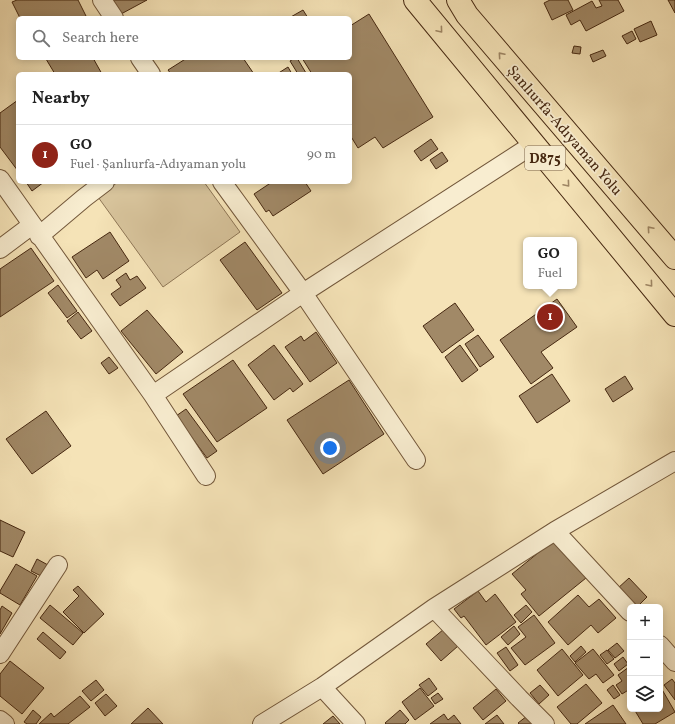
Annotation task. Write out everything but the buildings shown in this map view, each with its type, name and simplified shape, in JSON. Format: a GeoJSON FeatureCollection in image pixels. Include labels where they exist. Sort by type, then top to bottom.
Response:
{"type":"FeatureCollection","features":[{"type":"Feature","properties":{"kind":"highway","name":"Şanlıurfa-Adıyaman Yolu"},"geometry":{"type":"LineString","coordinates":[[415,0],[675,315]]}},
{"type":"Feature","properties":{"kind":"highway","name":"Şanlıurfa-Adıyaman Yolu"},"geometry":{"type":"LineString","coordinates":[[458,0],[467,15],[675,258]]}},
{"type":"Feature","properties":{"kind":"street"},"geometry":{"type":"LineString","coordinates":[[102,0],[113,16]]}},
{"type":"Feature","properties":{"kind":"street"},"geometry":{"type":"LineString","coordinates":[[141,60],[150,72]]}},
{"type":"Feature","properties":{"kind":"street"},"geometry":{"type":"LineString","coordinates":[[153,395],[304,293],[534,144]]}},
{"type":"Feature","properties":{"kind":"street"},"geometry":{"type":"LineString","coordinates":[[0,179],[153,395],[206,476]]}},
{"type":"Feature","properties":{"kind":"street"},"geometry":{"type":"LineString","coordinates":[[0,249],[36,230],[102,184]]}},
{"type":"Feature","properties":{"kind":"street"},"geometry":{"type":"LineString","coordinates":[[223,184],[304,293],[416,460]]}},
{"type":"Feature","properties":{"kind":"street"},"geometry":{"type":"LineString","coordinates":[[262,724],[322,687],[434,608],[555,531],[675,461]]}},
{"type":"Feature","properties":{"kind":"street"},"geometry":{"type":"LineString","coordinates":[[555,531],[627,609]]}},
{"type":"Feature","properties":{"kind":"street"},"geometry":{"type":"LineString","coordinates":[[0,654],[58,565]]}},
{"type":"Feature","properties":{"kind":"street"},"geometry":{"type":"LineString","coordinates":[[434,608],[545,724]]}},
{"type":"Feature","properties":{"kind":"street"},"geometry":{"type":"LineString","coordinates":[[663,648],[675,662]]}},
{"type":"Feature","properties":{"kind":"street"},"geometry":{"type":"LineString","coordinates":[[322,687],[356,724]]}},
{"type":"Feature","properties":{"kind":"street"},"geometry":{"type":"LineString","coordinates":[[0,720],[5,724]]}},
{"type":"Feature","properties":{"kind":"shaded area"},"geometry":{"type":"Polygon","coordinates":[[[115,184],[205,184],[240,232],[163,287],[98,197],[115,184]]]}},
{"type":"Feature","properties":{"kind":"place","name":"GO"},"geometry":{"type":"Point","coordinates":[550,317]}}]}
